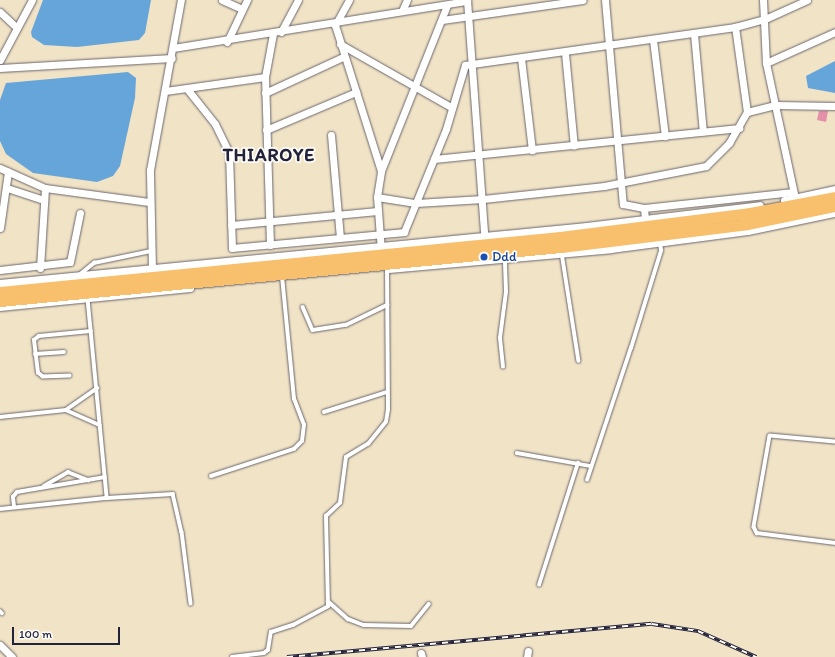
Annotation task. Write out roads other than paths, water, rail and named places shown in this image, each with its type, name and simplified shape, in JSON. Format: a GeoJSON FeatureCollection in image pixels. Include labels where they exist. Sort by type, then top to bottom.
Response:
{"type":"FeatureCollection","features":[{"type":"Feature","properties":{"kind":"highway"},"geometry":{"type":"LineString","coordinates":[[0,292],[173,271],[384,258],[561,250],[748,227],[795,207],[835,197]]}},
{"type":"Feature","properties":{"kind":"highway"},"geometry":{"type":"LineString","coordinates":[[0,301],[87,295],[282,276],[485,241],[795,207],[835,206]]}},
{"type":"Feature","properties":{"kind":"street"},"geometry":{"type":"LineString","coordinates":[[0,60],[32,0]]}},
{"type":"Feature","properties":{"kind":"street"},"geometry":{"type":"LineString","coordinates":[[152,269],[149,202],[150,170],[172,58],[181,0]]}},
{"type":"Feature","properties":{"kind":"street"},"geometry":{"type":"LineString","coordinates":[[222,0],[242,9]]}},
{"type":"Feature","properties":{"kind":"street"},"geometry":{"type":"LineString","coordinates":[[227,42],[247,0]]}},
{"type":"Feature","properties":{"kind":"street"},"geometry":{"type":"LineString","coordinates":[[281,32],[298,0]]}},
{"type":"Feature","properties":{"kind":"street"},"geometry":{"type":"LineString","coordinates":[[350,0],[335,25],[343,57],[356,92],[381,171]]}},
{"type":"Feature","properties":{"kind":"street"},"geometry":{"type":"LineString","coordinates":[[402,11],[407,0]]}},
{"type":"Feature","properties":{"kind":"street"},"geometry":{"type":"LineString","coordinates":[[442,20],[468,18],[583,0]]}},
{"type":"Feature","properties":{"kind":"street"},"geometry":{"type":"LineString","coordinates":[[605,0],[607,46],[619,142],[624,207],[795,207],[835,213]]}},
{"type":"Feature","properties":{"kind":"street"},"geometry":{"type":"LineString","coordinates":[[188,90],[215,124],[229,153],[231,225],[234,249],[407,230],[434,159],[462,67],[471,63],[565,53],[735,27],[765,19],[808,0]]}},
{"type":"Feature","properties":{"kind":"street"},"geometry":{"type":"LineString","coordinates":[[173,48],[227,42],[281,32],[335,25],[402,11],[467,1],[480,156],[485,241]]}},
{"type":"Feature","properties":{"kind":"street"},"geometry":{"type":"LineString","coordinates":[[762,1],[765,19],[766,63],[776,105],[795,207]]}},
{"type":"Feature","properties":{"kind":"street"},"geometry":{"type":"LineString","coordinates":[[447,5],[381,171],[376,197],[379,234],[384,258],[505,260],[561,250]]}},
{"type":"Feature","properties":{"kind":"street"},"geometry":{"type":"LineString","coordinates":[[0,12],[17,28]]}},
{"type":"Feature","properties":{"kind":"street"},"geometry":{"type":"LineString","coordinates":[[376,197],[416,203],[483,199],[622,182],[706,166],[739,128],[747,112],[735,27]]}},
{"type":"Feature","properties":{"kind":"street"},"geometry":{"type":"LineString","coordinates":[[766,63],[835,32]]}},
{"type":"Feature","properties":{"kind":"street"},"geometry":{"type":"LineString","coordinates":[[270,245],[265,77],[273,34]]}},
{"type":"Feature","properties":{"kind":"street"},"geometry":{"type":"LineString","coordinates":[[694,34],[703,132]]}},
{"type":"Feature","properties":{"kind":"street"},"geometry":{"type":"LineString","coordinates":[[653,40],[664,136]]}},
{"type":"Feature","properties":{"kind":"street"},"geometry":{"type":"LineString","coordinates":[[340,44],[451,107]]}},
{"type":"Feature","properties":{"kind":"street"},"geometry":{"type":"LineString","coordinates":[[565,53],[574,146]]}},
{"type":"Feature","properties":{"kind":"street"},"geometry":{"type":"LineString","coordinates":[[265,93],[343,57]]}},
{"type":"Feature","properties":{"kind":"street"},"geometry":{"type":"LineString","coordinates":[[0,68],[172,58]]}},
{"type":"Feature","properties":{"kind":"street"},"geometry":{"type":"LineString","coordinates":[[522,58],[532,150]]}},
{"type":"Feature","properties":{"kind":"street"},"geometry":{"type":"LineString","coordinates":[[165,91],[188,90],[265,77]]}},
{"type":"Feature","properties":{"kind":"street"},"geometry":{"type":"LineString","coordinates":[[266,130],[356,92]]}},
{"type":"Feature","properties":{"kind":"street"},"geometry":{"type":"LineString","coordinates":[[747,112],[776,105],[835,106]]}},
{"type":"Feature","properties":{"kind":"street"},"geometry":{"type":"LineString","coordinates":[[434,159],[480,156],[619,142],[739,128]]}},
{"type":"Feature","properties":{"kind":"street"},"geometry":{"type":"LineString","coordinates":[[331,135],[340,238]]}},
{"type":"Feature","properties":{"kind":"street"},"geometry":{"type":"LineString","coordinates":[[0,168],[45,188],[149,202]]}},
{"type":"Feature","properties":{"kind":"street"},"geometry":{"type":"LineString","coordinates":[[0,228],[8,172]]}},
{"type":"Feature","properties":{"kind":"street"},"geometry":{"type":"LineString","coordinates":[[6,188],[44,200]]}},
{"type":"Feature","properties":{"kind":"street"},"geometry":{"type":"LineString","coordinates":[[40,268],[45,188]]}},
{"type":"Feature","properties":{"kind":"street"},"geometry":{"type":"LineString","coordinates":[[587,231],[645,220],[795,207],[835,190]]}},
{"type":"Feature","properties":{"kind":"street"},"geometry":{"type":"LineString","coordinates":[[644,208],[645,220]]}},
{"type":"Feature","properties":{"kind":"street"},"geometry":{"type":"LineString","coordinates":[[231,225],[269,220],[377,211]]}},
{"type":"Feature","properties":{"kind":"street"},"geometry":{"type":"LineString","coordinates":[[0,270],[40,268],[70,262],[80,213]]}},
{"type":"Feature","properties":{"kind":"street"},"geometry":{"type":"LineString","coordinates":[[0,284],[152,269],[173,271]]}},
{"type":"Feature","properties":{"kind":"street"},"geometry":{"type":"LineString","coordinates":[[0,307],[87,295]]}},
{"type":"Feature","properties":{"kind":"street"},"geometry":{"type":"LineString","coordinates":[[0,645],[12,657]]}},
{"type":"Feature","properties":{"kind":"lane"},"geometry":{"type":"LineString","coordinates":[[587,480],[661,251],[659,238]]}},
{"type":"Feature","properties":{"kind":"lane"},"geometry":{"type":"LineString","coordinates":[[561,250],[579,361]]}},
{"type":"Feature","properties":{"kind":"lane"},"geometry":{"type":"LineString","coordinates":[[77,277],[94,263],[151,251]]}},
{"type":"Feature","properties":{"kind":"lane"},"geometry":{"type":"LineString","coordinates":[[232,657],[264,653],[268,650],[271,632],[326,608],[328,601],[326,516],[340,503],[346,457],[368,444],[386,422],[387,305],[384,258]]}},
{"type":"Feature","properties":{"kind":"lane"},"geometry":{"type":"LineString","coordinates":[[503,367],[500,338],[506,292],[505,260]]}},
{"type":"Feature","properties":{"kind":"lane"},"geometry":{"type":"LineString","coordinates":[[210,476],[294,449],[302,441],[304,425],[294,399],[282,276]]}},
{"type":"Feature","properties":{"kind":"lane"},"geometry":{"type":"LineString","coordinates":[[87,295],[107,498]]}},
{"type":"Feature","properties":{"kind":"lane"},"geometry":{"type":"LineString","coordinates":[[304,307],[313,330],[346,325],[387,305]]}},
{"type":"Feature","properties":{"kind":"lane"},"geometry":{"type":"LineString","coordinates":[[70,376],[43,377],[38,373],[33,347],[39,336],[91,331]]}},
{"type":"Feature","properties":{"kind":"lane"},"geometry":{"type":"LineString","coordinates":[[35,354],[64,352]]}},
{"type":"Feature","properties":{"kind":"lane"},"geometry":{"type":"LineString","coordinates":[[66,410],[96,388]]}},
{"type":"Feature","properties":{"kind":"lane"},"geometry":{"type":"LineString","coordinates":[[324,412],[387,392]]}},
{"type":"Feature","properties":{"kind":"lane"},"geometry":{"type":"LineString","coordinates":[[0,417],[66,410],[100,425]]}},
{"type":"Feature","properties":{"kind":"lane"},"geometry":{"type":"LineString","coordinates":[[835,442],[770,436],[754,527],[757,533],[835,543]]}},
{"type":"Feature","properties":{"kind":"lane"},"geometry":{"type":"LineString","coordinates":[[517,453],[591,466]]}},
{"type":"Feature","properties":{"kind":"lane"},"geometry":{"type":"LineString","coordinates":[[539,585],[578,464]]}},
{"type":"Feature","properties":{"kind":"lane"},"geometry":{"type":"LineString","coordinates":[[43,487],[68,472],[88,480]]}},
{"type":"Feature","properties":{"kind":"lane"},"geometry":{"type":"LineString","coordinates":[[14,507],[14,494],[43,487],[105,477]]}},
{"type":"Feature","properties":{"kind":"lane"},"geometry":{"type":"LineString","coordinates":[[0,509],[107,498],[173,494],[182,532],[191,603]]}},
{"type":"Feature","properties":{"kind":"lane"},"geometry":{"type":"LineString","coordinates":[[328,601],[348,619],[364,625],[411,626],[429,604]]}},
{"type":"Feature","properties":{"kind":"water"},"geometry":{"type":"Polygon","coordinates":[[[43,0],[151,0],[145,33],[139,40],[77,47],[44,45],[32,37],[31,32],[43,0]]]}},
{"type":"Feature","properties":{"kind":"water"},"geometry":{"type":"Polygon","coordinates":[[[835,61],[835,93],[808,88],[806,76],[835,61]]]}},
{"type":"Feature","properties":{"kind":"water"},"geometry":{"type":"Polygon","coordinates":[[[128,72],[136,78],[135,98],[120,166],[113,176],[97,182],[33,173],[6,154],[0,141],[0,100],[6,83],[128,72]]]}},
{"type":"Feature","properties":{"kind":"railway"},"geometry":{"type":"LineString","coordinates":[[287,657],[652,624],[698,631],[756,657]]}},
{"type":"Feature","properties":{"kind":"place","name":"Ddd"},"geometry":{"type":"Point","coordinates":[484,257]}},
{"type":"Feature","properties":{"kind":"district","name":"THIAROYE"},"geometry":{"type":"Point","coordinates":[269,155]}}]}
